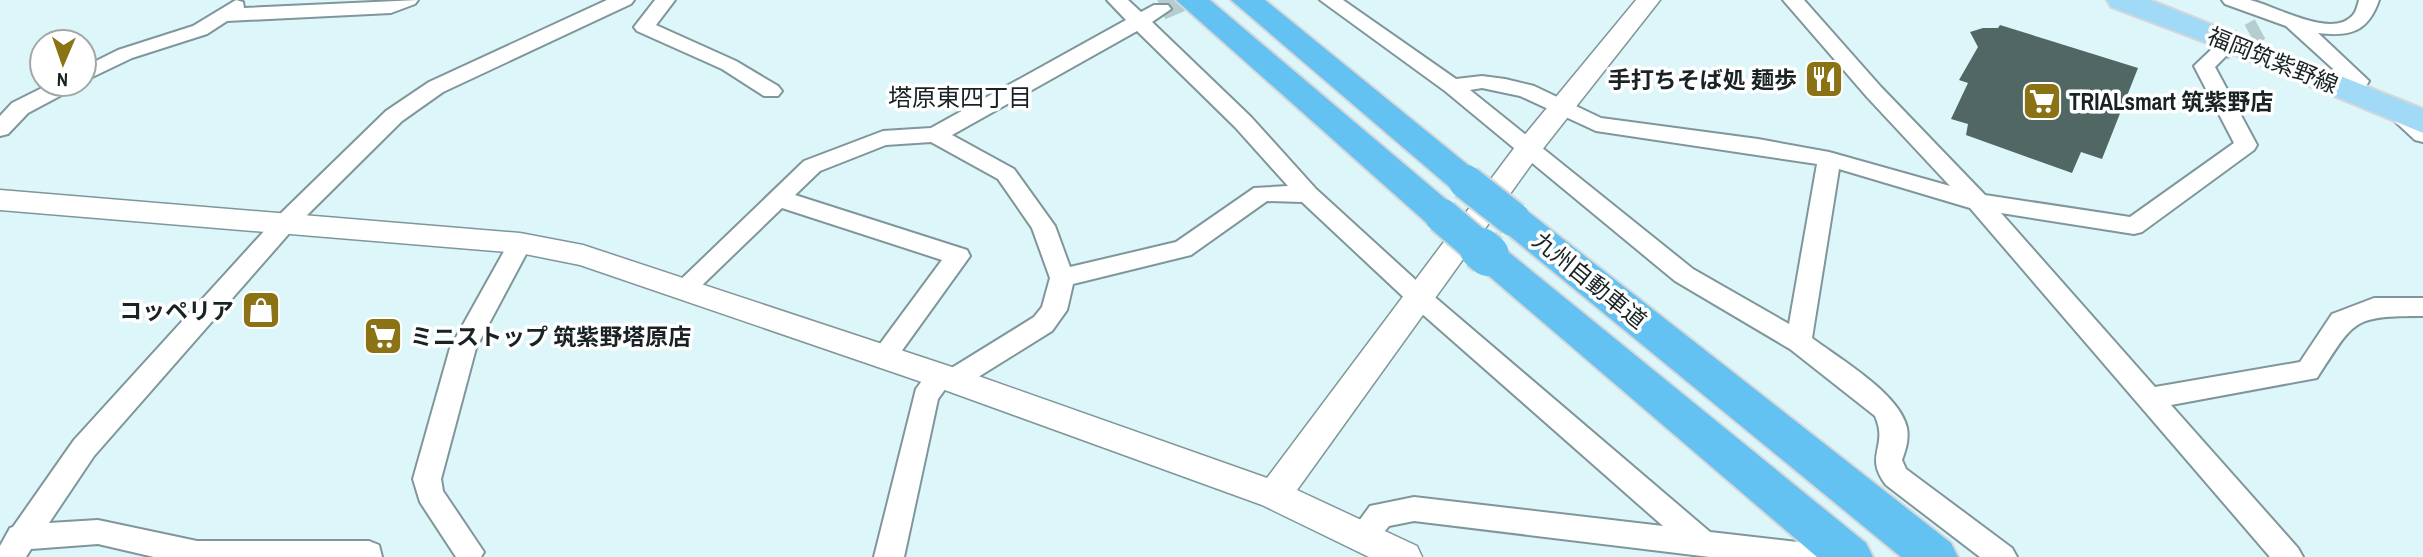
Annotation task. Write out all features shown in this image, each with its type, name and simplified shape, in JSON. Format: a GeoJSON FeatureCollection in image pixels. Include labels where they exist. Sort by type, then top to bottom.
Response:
{"type":"FeatureCollection","features":[{"type":"Feature","properties":{"kind":"highway","name":"九州自動車道"},"geometry":{"type":"LineString","coordinates":[[1246,0],[1466,182],[1936,557]]}},
{"type":"Feature","properties":{"kind":"highway","name":"九州自動車道"},"geometry":{"type":"LineString","coordinates":[[1176,4],[1489,255],[1792,541],[1850,557]]}},
{"type":"Feature","properties":{"kind":"main road","name":"福岡筑紫野線"},"geometry":{"type":"LineString","coordinates":[[2122,0],[2414,113]]}},
{"type":"Feature","properties":{"kind":"main road","name":"福岡筑紫野線"},"geometry":{"type":"LineString","coordinates":[[2156,0],[2358,81],[2414,113]]}},
{"type":"Feature","properties":{"kind":"street"},"geometry":{"type":"LineString","coordinates":[[98,68],[125,54],[200,30],[246,0]]}},
{"type":"Feature","properties":{"kind":"street"},"geometry":{"type":"LineString","coordinates":[[225,15],[391,7],[408,0]]}},
{"type":"Feature","properties":{"kind":"street"},"geometry":{"type":"LineString","coordinates":[[15,547],[84,448],[285,223],[394,116],[418,99],[591,13],[624,0]]}},
{"type":"Feature","properties":{"kind":"street"},"geometry":{"type":"LineString","coordinates":[[664,0],[644,27],[729,65],[771,91]]}},
{"type":"Feature","properties":{"kind":"street"},"geometry":{"type":"LineString","coordinates":[[1118,0],[1136,21],[1243,122],[1308,194],[1420,299],[1702,543]]}},
{"type":"Feature","properties":{"kind":"street"},"geometry":{"type":"LineString","coordinates":[[1330,0],[1452,86],[1684,275],[1799,342],[1885,409],[1893,426],[1894,443],[1888,460],[1889,468],[1896,477],[2002,557]]}},
{"type":"Feature","properties":{"kind":"street"},"geometry":{"type":"LineString","coordinates":[[1274,495],[1528,149],[1648,0]]}},
{"type":"Feature","properties":{"kind":"street"},"geometry":{"type":"LineString","coordinates":[[1793,0],[1874,92],[1978,202],[2288,557]]}},
{"type":"Feature","properties":{"kind":"street"},"geometry":{"type":"LineString","coordinates":[[2232,0],[2285,19],[2335,31],[2344,30],[2363,20],[2369,0]]}},
{"type":"Feature","properties":{"kind":"street"},"geometry":{"type":"LineString","coordinates":[[685,287],[812,166],[883,138],[934,135],[1136,21],[1176,4]]}},
{"type":"Feature","properties":{"kind":"street"},"geometry":{"type":"LineString","coordinates":[[2285,19],[2358,81]]}},
{"type":"Feature","properties":{"kind":"street"},"geometry":{"type":"LineString","coordinates":[[2260,29],[2285,19]]}},
{"type":"Feature","properties":{"kind":"street"},"geometry":{"type":"LineString","coordinates":[[1452,86],[1482,82],[1505,85],[1527,92],[1596,124],[1758,146],[1829,159],[1978,202],[2134,226],[2246,145],[2204,66],[2222,50]]}},
{"type":"Feature","properties":{"kind":"street"},"geometry":{"type":"LineString","coordinates":[[0,129],[20,108],[39,98]]}},
{"type":"Feature","properties":{"kind":"street"},"geometry":{"type":"LineString","coordinates":[[2414,113],[2423,135]]}},
{"type":"Feature","properties":{"kind":"street"},"geometry":{"type":"LineString","coordinates":[[888,557],[925,396],[947,378],[1043,324],[1054,310],[1062,278],[1043,226],[1006,174],[934,135]]}},
{"type":"Feature","properties":{"kind":"street"},"geometry":{"type":"LineString","coordinates":[[1799,342],[1829,159]]}},
{"type":"Feature","properties":{"kind":"street"},"geometry":{"type":"LineString","coordinates":[[1062,278],[1183,249],[1262,194],[1308,194]]}},
{"type":"Feature","properties":{"kind":"street"},"geometry":{"type":"LineString","coordinates":[[778,198],[958,256],[884,356]]}},
{"type":"Feature","properties":{"kind":"street"},"geometry":{"type":"LineString","coordinates":[[0,200],[520,243],[583,254],[884,356],[1274,495],[1404,557]]}},
{"type":"Feature","properties":{"kind":"street"},"geometry":{"type":"LineString","coordinates":[[469,552],[430,494],[426,479],[463,348],[520,243]]}},
{"type":"Feature","properties":{"kind":"street"},"geometry":{"type":"LineString","coordinates":[[2151,398],[2308,372],[2342,321],[2374,307],[2423,307]]}},
{"type":"Feature","properties":{"kind":"street"},"geometry":{"type":"LineString","coordinates":[[1363,536],[1380,516],[1415,509],[1702,543],[1792,541],[1815,557]]}},
{"type":"Feature","properties":{"kind":"street"},"geometry":{"type":"LineString","coordinates":[[15,547],[98,532],[197,554],[369,554]]}},
{"type":"Feature","properties":{"kind":"building","name":"TRIALsmart 筑紫野店"},"geometry":{"type":"Polygon","coordinates":[[[2000,25],[2138,68],[2102,159],[2081,152],[2072,173],[1966,135],[1968,124],[1951,119],[1968,83],[1959,80],[1978,47],[1970,32],[1983,28],[1998,28],[2000,25]]]}},
{"type":"Feature","properties":{"kind":"tunnel"},"geometry":{"type":"LineString","coordinates":[[1161,9],[1183,0]]}},
{"type":"Feature","properties":{"kind":"tunnel"},"geometry":{"type":"LineString","coordinates":[[2222,50],[2260,29]]}},
{"type":"Feature","properties":{"kind":"place","name":"手打ちそば処 麺歩"},"geometry":{"type":"Point","coordinates":[1824,79]}},
{"type":"Feature","properties":{"kind":"place","name":"TRIALsmart 筑紫野店"},"geometry":{"type":"Point","coordinates":[2042,101]}},
{"type":"Feature","properties":{"kind":"place","name":"コッペリア"},"geometry":{"type":"Point","coordinates":[261,310]}},
{"type":"Feature","properties":{"kind":"place","name":"ミニストップ 筑紫野塔原店"},"geometry":{"type":"Point","coordinates":[383,336]}},
{"type":"Feature","properties":{"kind":"district","name":"塔原東四丁目"},"geometry":{"type":"Point","coordinates":[960,97]}}]}
